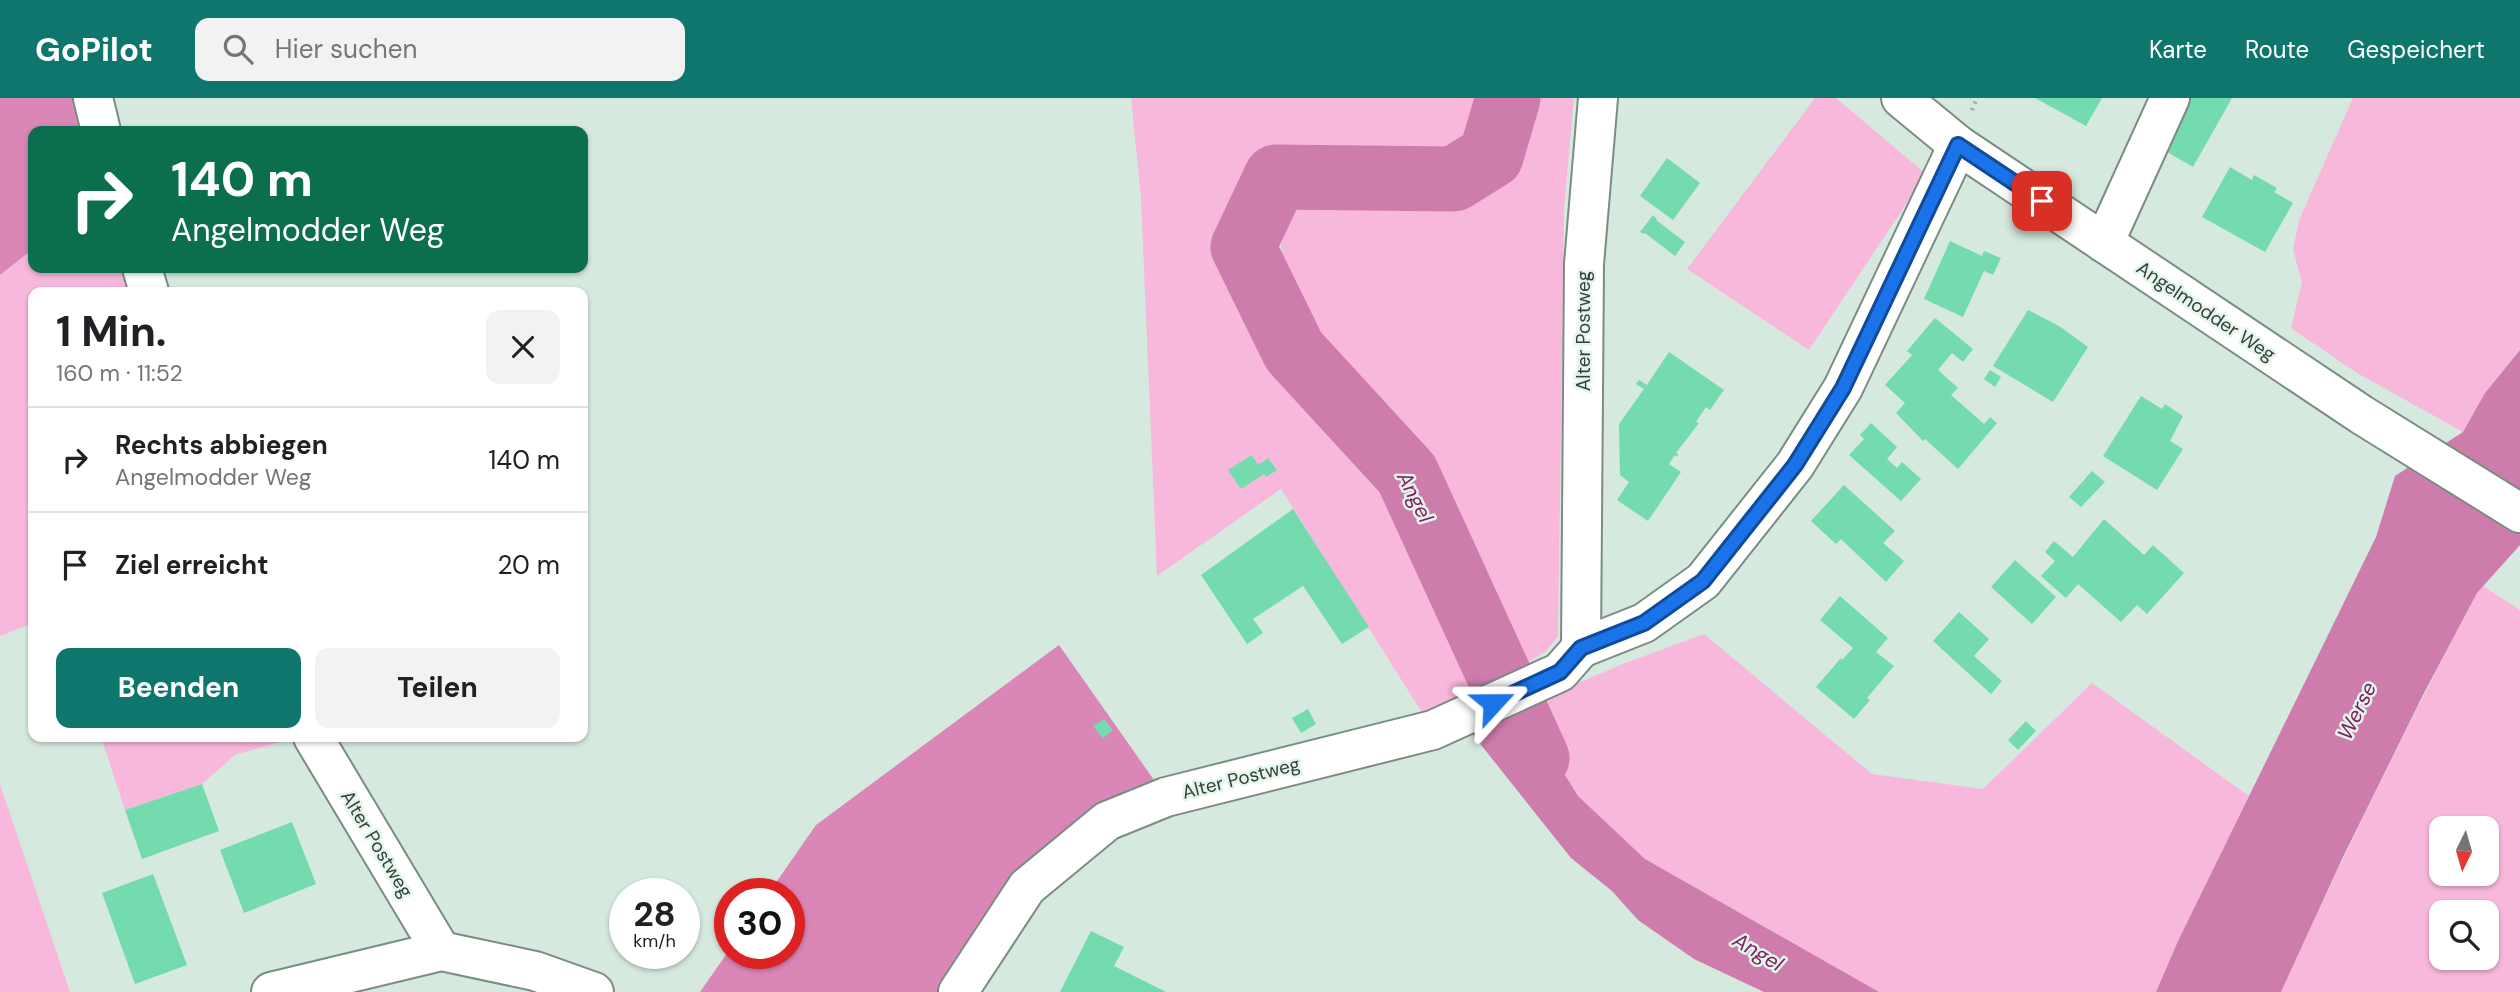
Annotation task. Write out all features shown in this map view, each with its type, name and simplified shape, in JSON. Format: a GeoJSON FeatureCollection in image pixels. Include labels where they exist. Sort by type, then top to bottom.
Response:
{"type":"FeatureCollection","features":[{"type":"Feature","properties":{"kind":"street"},"geometry":{"type":"LineString","coordinates":[[93,98],[101,126]]}},
{"type":"Feature","properties":{"kind":"street","name":"Alter Postweg"},"geometry":{"type":"LineString","coordinates":[[1581,648],[1584,264],[1598,98]]}},
{"type":"Feature","properties":{"kind":"street","name":"Angelmodder Weg"},"geometry":{"type":"LineString","coordinates":[[1900,98],[1958,145],[2104,243],[2408,443],[2520,513]]}},
{"type":"Feature","properties":{"kind":"street"},"geometry":{"type":"LineString","coordinates":[[2104,243],[2170,98]]}},
{"type":"Feature","properties":{"kind":"street","name":"Alter Postweg"},"geometry":{"type":"LineString","coordinates":[[958,992],[1027,887],[1107,821],[1166,797],[1433,730],[1560,672],[1581,648],[1644,623],[1703,581],[1795,465],[1843,388],[1958,145]]}},
{"type":"Feature","properties":{"kind":"street","name":"Alter Postweg"},"geometry":{"type":"LineString","coordinates":[[316,742],[441,951]]}},
{"type":"Feature","properties":{"kind":"street"},"geometry":{"type":"LineString","coordinates":[[271,992],[441,951],[535,971],[594,992]]}},
{"type":"Feature","properties":{"kind":"shaded area"},"geometry":{"type":"Polygon","coordinates":[[[0,98],[103,98],[101,126],[28,126],[28,253],[0,275],[0,98]]]}},
{"type":"Feature","properties":{"kind":"shaded area"},"geometry":{"type":"Polygon","coordinates":[[[1131,98],[1508,98],[1491,156],[1454,179],[1276,177],[1243,247],[1294,351],[1407,474],[1470,685],[1453,721],[1433,730],[1281,489],[1157,576],[1141,198],[1131,98]]]}},
{"type":"Feature","properties":{"kind":"shaded area"},"geometry":{"type":"Polygon","coordinates":[[[1515,98],[1574,98],[1564,209],[1558,636],[1546,651],[1521,667],[1430,465],[1380,406],[1315,342],[1279,272],[1283,222],[1303,195],[1455,187],[1498,159],[1515,98]]]}},
{"type":"Feature","properties":{"kind":"shaded area"},"geometry":{"type":"Polygon","coordinates":[[[1815,98],[1836,98],[1926,174],[1809,350],[1687,269],[1815,98]]]}},
{"type":"Feature","properties":{"kind":"shaded area"},"geometry":{"type":"Polygon","coordinates":[[[2353,98],[2520,98],[2520,350],[2485,393],[2463,432],[2357,373],[2291,328],[2302,282],[2293,250],[2299,220],[2353,98]]]}},
{"type":"Feature","properties":{"kind":"shaded area"},"geometry":{"type":"Polygon","coordinates":[[[28,253],[28,273],[143,273],[148,287],[28,287],[28,625],[0,636],[0,275],[28,253]]]}},
{"type":"Feature","properties":{"kind":"shaded area"},"geometry":{"type":"Polygon","coordinates":[[[2483,586],[2520,610],[2520,992],[2281,992],[2376,791],[2483,586]]]}},
{"type":"Feature","properties":{"kind":"shaded area"},"geometry":{"type":"Polygon","coordinates":[[[1704,634],[1872,774],[1983,789],[2092,683],[2249,796],[2156,992],[1879,992],[1645,859],[1578,796],[1562,770],[1554,742],[1532,702],[1704,634]]]}},
{"type":"Feature","properties":{"kind":"shaded area"},"geometry":{"type":"Polygon","coordinates":[[[1059,645],[1166,797],[1107,821],[958,992],[700,992],[716,969],[805,969],[805,878],[779,878],[816,825],[1059,645]]]}},
{"type":"Feature","properties":{"kind":"shaded area"},"geometry":{"type":"Polygon","coordinates":[[[103,742],[280,742],[235,755],[202,784],[125,810],[103,742]]]}},
{"type":"Feature","properties":{"kind":"shaded area"},"geometry":{"type":"Polygon","coordinates":[[[0,784],[70,992],[0,992],[0,784]]]}},
{"type":"Feature","properties":{"kind":"water","name":"Werse"},"geometry":{"type":"Polygon","coordinates":[[[2520,350],[2520,545],[2477,593],[2343,857],[2281,992],[2156,992],[2178,941],[2376,537],[2395,476],[2463,432],[2485,393],[2520,350]]]}},
{"type":"Feature","properties":{"kind":"water"},"geometry":{"type":"Polygon","coordinates":[[[1532,702],[1554,742],[1562,770],[1578,796],[1645,859],[1879,992],[1764,992],[1694,959],[1638,920],[1612,891],[1571,858],[1470,731],[1532,702]]]}},
{"type":"Feature","properties":{"kind":"building"},"geometry":{"type":"Polygon","coordinates":[[[2035,98],[2102,98],[2086,126],[2035,98]]]}},
{"type":"Feature","properties":{"kind":"building"},"geometry":{"type":"Polygon","coordinates":[[[2191,98],[2232,98],[2193,167],[2162,149],[2191,98]]]}},
{"type":"Feature","properties":{"kind":"building"},"geometry":{"type":"Polygon","coordinates":[[[1667,158],[1700,183],[1673,220],[1640,196],[1667,158]]]}},
{"type":"Feature","properties":{"kind":"building"},"geometry":{"type":"Polygon","coordinates":[[[2230,167],[2252,180],[2254,175],[2277,188],[2274,192],[2293,203],[2265,252],[2202,217],[2230,167]]]}},
{"type":"Feature","properties":{"kind":"building"},"geometry":{"type":"Polygon","coordinates":[[[1653,215],[1685,242],[1675,256],[1640,232],[1653,215]]]}},
{"type":"Feature","properties":{"kind":"building"},"geometry":{"type":"Polygon","coordinates":[[[1950,241],[1982,256],[1984,251],[2001,258],[1993,275],[1984,271],[1963,317],[1924,299],[1950,241]]]}},
{"type":"Feature","properties":{"kind":"building"},"geometry":{"type":"Polygon","coordinates":[[[2028,310],[2059,326],[2088,347],[2053,402],[1993,366],[2028,310]]]}},
{"type":"Feature","properties":{"kind":"building"},"geometry":{"type":"Polygon","coordinates":[[[1935,318],[1973,349],[1963,362],[1952,353],[1938,370],[1958,388],[1951,395],[1984,424],[1990,417],[1997,423],[1958,469],[1925,439],[1923,441],[1896,413],[1905,403],[1885,385],[1912,355],[1907,351],[1935,318]]]}},
{"type":"Feature","properties":{"kind":"building"},"geometry":{"type":"Polygon","coordinates":[[[1669,352],[1724,390],[1710,410],[1706,407],[1696,422],[1699,423],[1676,453],[1677,457],[1675,455],[1669,464],[1681,472],[1648,521],[1617,500],[1629,482],[1620,475],[1619,424],[1644,389],[1636,384],[1639,380],[1647,385],[1669,352]]]}},
{"type":"Feature","properties":{"kind":"building"},"geometry":{"type":"Polygon","coordinates":[[[1990,370],[2001,377],[1995,387],[1984,379],[1990,370]]]}},
{"type":"Feature","properties":{"kind":"building"},"geometry":{"type":"Polygon","coordinates":[[[2141,396],[2162,409],[2165,404],[2183,416],[2170,441],[2183,449],[2157,490],[2103,456],[2141,396]]]}},
{"type":"Feature","properties":{"kind":"building"},"geometry":{"type":"Polygon","coordinates":[[[1871,423],[1897,447],[1887,459],[1897,468],[1902,462],[1921,479],[1901,501],[1849,455],[1864,439],[1860,435],[1871,423]]]}},
{"type":"Feature","properties":{"kind":"building"},"geometry":{"type":"Polygon","coordinates":[[[1252,455],[1258,465],[1268,458],[1277,470],[1266,477],[1264,474],[1241,489],[1228,470],[1252,455]]]}},
{"type":"Feature","properties":{"kind":"building"},"geometry":{"type":"Polygon","coordinates":[[[2092,471],[2105,482],[2081,507],[2069,497],[2092,471]]]}},
{"type":"Feature","properties":{"kind":"building"},"geometry":{"type":"Polygon","coordinates":[[[1844,485],[1895,531],[1883,543],[1904,561],[1886,582],[1841,539],[1836,544],[1811,521],[1844,485]]]}},
{"type":"Feature","properties":{"kind":"building"},"geometry":{"type":"Polygon","coordinates":[[[1293,509],[1369,627],[1342,644],[1303,586],[1253,619],[1263,633],[1247,644],[1201,575],[1293,509]]]}},
{"type":"Feature","properties":{"kind":"building"},"geometry":{"type":"Polygon","coordinates":[[[2104,519],[2144,555],[2153,545],[2184,573],[2147,614],[2137,605],[2121,622],[2078,584],[2066,598],[2041,576],[2055,561],[2045,552],[2054,541],[2073,557],[2104,519]]]}},
{"type":"Feature","properties":{"kind":"building"},"geometry":{"type":"Polygon","coordinates":[[[2015,560],[2056,597],[2032,624],[1991,587],[2015,560]]]}},
{"type":"Feature","properties":{"kind":"building"},"geometry":{"type":"Polygon","coordinates":[[[1840,596],[1888,638],[1876,652],[1894,666],[1867,698],[1870,700],[1854,719],[1816,687],[1853,648],[1820,620],[1840,596]]]}},
{"type":"Feature","properties":{"kind":"building"},"geometry":{"type":"Polygon","coordinates":[[[1959,612],[1989,639],[1974,656],[2002,681],[1991,694],[1933,641],[1959,612]]]}},
{"type":"Feature","properties":{"kind":"building"},"geometry":{"type":"Polygon","coordinates":[[[1308,709],[1316,724],[1301,733],[1292,718],[1308,709]]]}},
{"type":"Feature","properties":{"kind":"building"},"geometry":{"type":"Polygon","coordinates":[[[1104,719],[1113,730],[1103,738],[1093,726],[1104,719]]]}},
{"type":"Feature","properties":{"kind":"building"},"geometry":{"type":"Polygon","coordinates":[[[2026,721],[2036,731],[2018,750],[2008,740],[2026,721]]]}},
{"type":"Feature","properties":{"kind":"building"},"geometry":{"type":"Polygon","coordinates":[[[202,784],[219,831],[142,859],[125,810],[202,784]]]}},
{"type":"Feature","properties":{"kind":"building"},"geometry":{"type":"Polygon","coordinates":[[[292,822],[316,884],[244,913],[220,850],[292,822]]]}},
{"type":"Feature","properties":{"kind":"building"},"geometry":{"type":"Polygon","coordinates":[[[153,874],[187,965],[135,984],[102,893],[153,874]]]}},
{"type":"Feature","properties":{"kind":"building"},"geometry":{"type":"Polygon","coordinates":[[[1091,931],[1124,947],[1114,966],[1166,992],[1060,992],[1091,931]]]}},
{"type":"Feature","properties":{"kind":"waterway","name":"Angel"},"geometry":{"type":"LineString","coordinates":[[1508,98],[1491,156],[1454,179],[1276,177],[1243,247],[1294,351],[1407,474],[1537,758]]}},
{"type":"Feature","properties":{"kind":"route"},"geometry":{"type":"LineString","coordinates":[[1493,703],[1560,672],[1581,648],[1644,623],[1703,581],[1795,465],[1843,388],[1958,145],[2042,201]]}}]}
